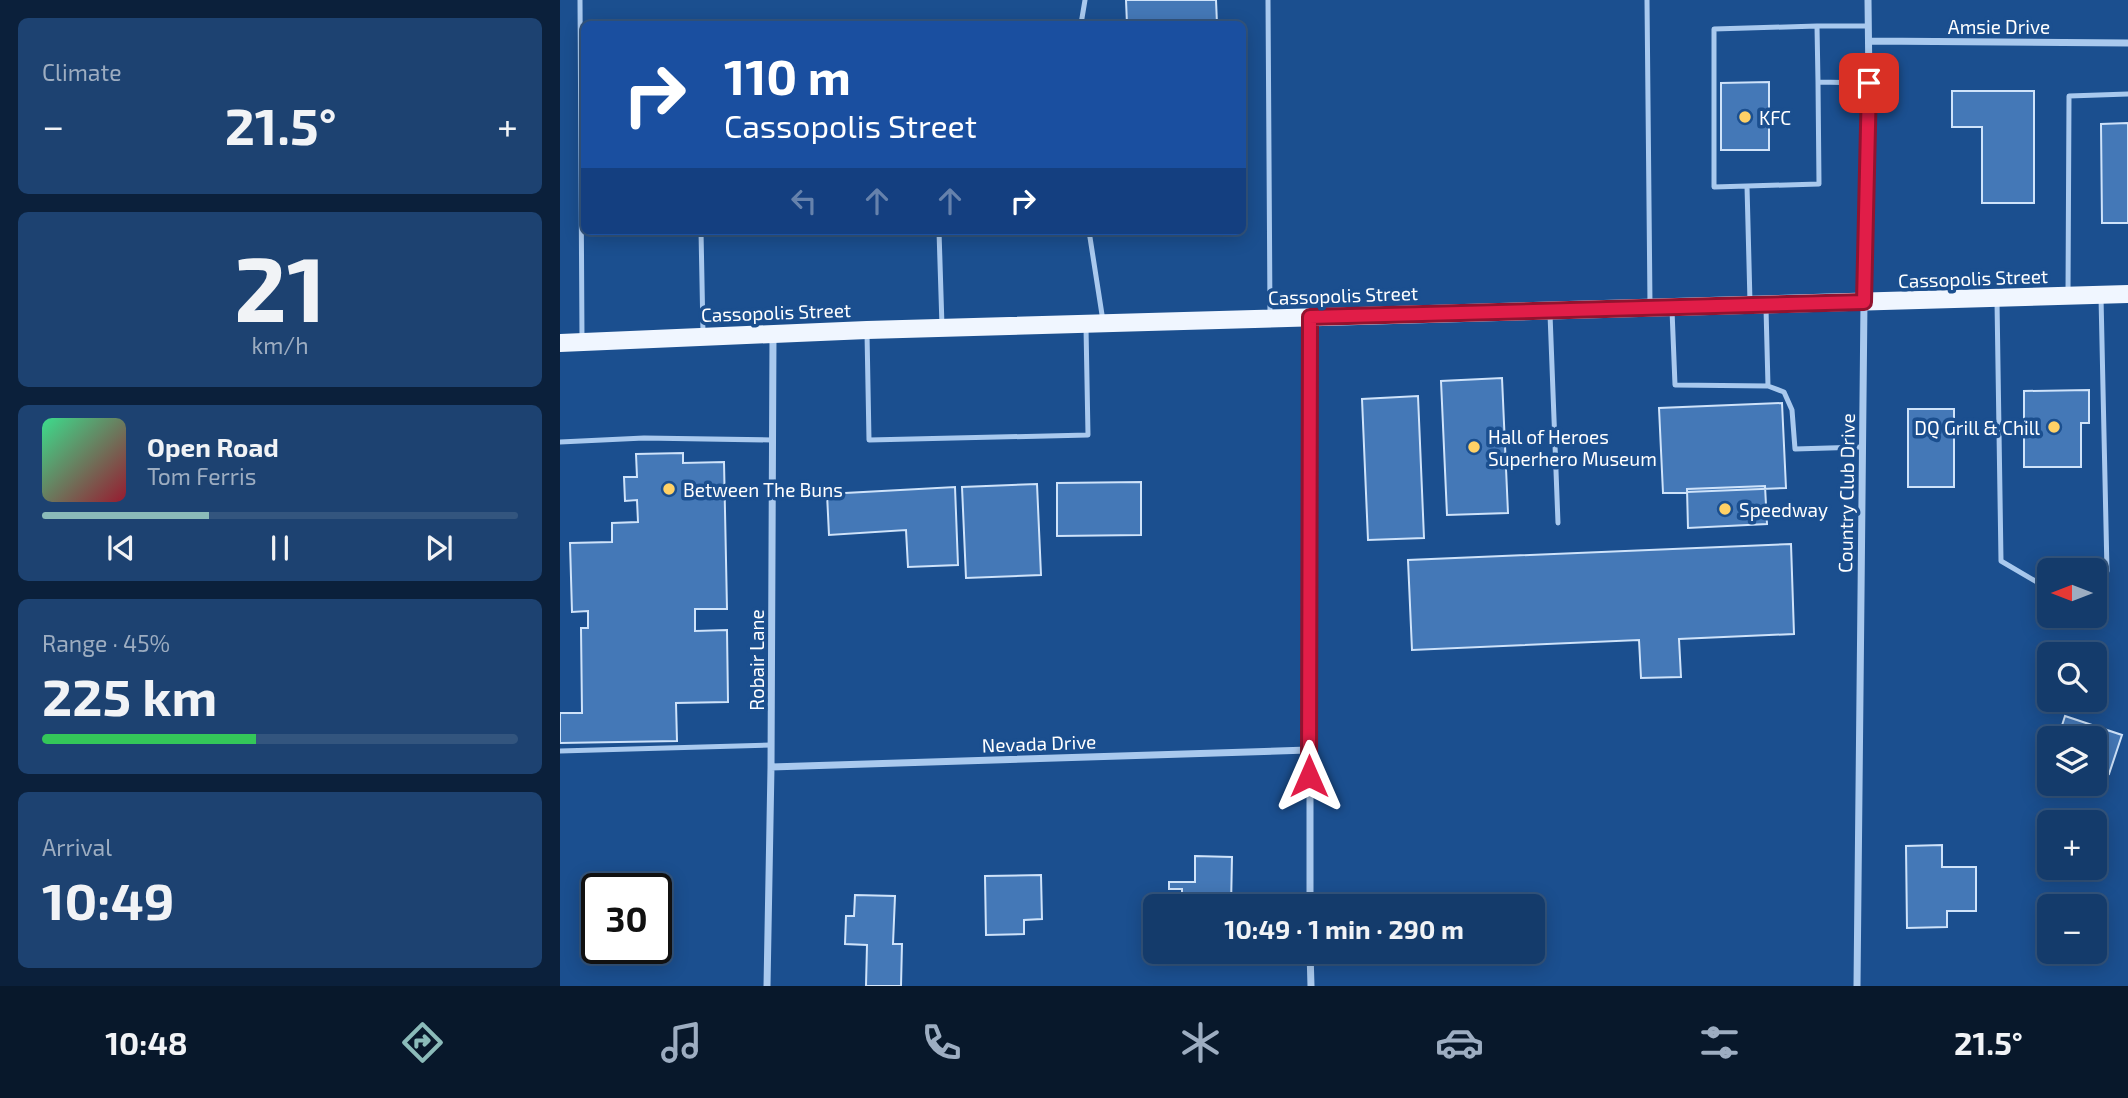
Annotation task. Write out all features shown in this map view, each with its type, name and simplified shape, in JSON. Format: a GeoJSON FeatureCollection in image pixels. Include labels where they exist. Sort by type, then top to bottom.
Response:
{"type":"FeatureCollection","features":[{"type":"Feature","properties":{"kind":"main road","name":"Cassopolis Street"},"geometry":{"type":"LineString","coordinates":[[560,343],[867,330],[2128,294]]}},
{"type":"Feature","properties":{"kind":"street","name":"Country Club Drive"},"geometry":{"type":"LineString","coordinates":[[1857,986],[1868,0]]}},
{"type":"Feature","properties":{"kind":"street","name":"Amsie Drive"},"geometry":{"type":"LineString","coordinates":[[1869,41],[2128,43]]}},
{"type":"Feature","properties":{"kind":"street"},"geometry":{"type":"LineString","coordinates":[[1310,317],[1310,894]]}},
{"type":"Feature","properties":{"kind":"street","name":"Robair Lane"},"geometry":{"type":"LineString","coordinates":[[767,986],[773,333]]}},
{"type":"Feature","properties":{"kind":"street","name":"Nevada Drive"},"geometry":{"type":"LineString","coordinates":[[771,767],[1308,750]]}},
{"type":"Feature","properties":{"kind":"street"},"geometry":{"type":"LineString","coordinates":[[1310,964],[1311,986]]}},
{"type":"Feature","properties":{"kind":"lane"},"geometry":{"type":"LineString","coordinates":[[580,0],[581,171]]}},
{"type":"Feature","properties":{"kind":"lane"},"geometry":{"type":"LineString","coordinates":[[1082,21],[1085,0]]}},
{"type":"Feature","properties":{"kind":"lane"},"geometry":{"type":"LineString","coordinates":[[1268,0],[1270,318]]}},
{"type":"Feature","properties":{"kind":"lane"},"geometry":{"type":"LineString","coordinates":[[1647,0],[1650,308]]}},
{"type":"Feature","properties":{"kind":"lane"},"geometry":{"type":"LineString","coordinates":[[1817,26],[1819,184],[1714,187],[1714,29],[1817,26],[1868,26]]}},
{"type":"Feature","properties":{"kind":"lane"},"geometry":{"type":"LineString","coordinates":[[1818,82],[1869,83]]}},
{"type":"Feature","properties":{"kind":"lane"},"geometry":{"type":"LineString","coordinates":[[2068,296],[2069,96],[2128,94]]}},
{"type":"Feature","properties":{"kind":"lane"},"geometry":{"type":"LineString","coordinates":[[1746,186],[1768,386]]}},
{"type":"Feature","properties":{"kind":"lane"},"geometry":{"type":"LineString","coordinates":[[581,235],[582,342]]}},
{"type":"Feature","properties":{"kind":"lane"},"geometry":{"type":"LineString","coordinates":[[701,235],[703,336]]}},
{"type":"Feature","properties":{"kind":"lane"},"geometry":{"type":"LineString","coordinates":[[939,235],[942,328]]}},
{"type":"Feature","properties":{"kind":"lane"},"geometry":{"type":"LineString","coordinates":[[867,330],[869,440],[1088,435],[1095,323],[1089,235]]}},
{"type":"Feature","properties":{"kind":"lane"},"geometry":{"type":"LineString","coordinates":[[2101,295],[2107,558]]}},
{"type":"Feature","properties":{"kind":"lane"},"geometry":{"type":"LineString","coordinates":[[1997,298],[2001,561],[2037,582]]}},
{"type":"Feature","properties":{"kind":"lane"},"geometry":{"type":"LineString","coordinates":[[1672,307],[1675,385],[1768,386],[1784,392],[1792,410],[1795,449],[1862,447]]}},
{"type":"Feature","properties":{"kind":"lane"},"geometry":{"type":"LineString","coordinates":[[1550,310],[1558,523]]}},
{"type":"Feature","properties":{"kind":"lane"},"geometry":{"type":"LineString","coordinates":[[560,442],[644,438],[772,440]]}},
{"type":"Feature","properties":{"kind":"lane"},"geometry":{"type":"LineString","coordinates":[[560,751],[771,745]]}},
{"type":"Feature","properties":{"kind":"building"},"geometry":{"type":"Polygon","coordinates":[[[1126,0],[1216,0],[1217,21],[1127,21],[1126,0]]]}},
{"type":"Feature","properties":{"kind":"building"},"geometry":{"type":"Polygon","coordinates":[[[1769,82],[1769,150],[1721,150],[1721,83],[1769,82]]]}},
{"type":"Feature","properties":{"kind":"building"},"geometry":{"type":"Polygon","coordinates":[[[1952,91],[2034,91],[2034,203],[1982,203],[1982,127],[1952,127],[1952,91]]]}},
{"type":"Feature","properties":{"kind":"building"},"geometry":{"type":"Polygon","coordinates":[[[2128,123],[2128,223],[2102,223],[2101,124],[2128,123]]]}},
{"type":"Feature","properties":{"kind":"building","name":"Hall of Heroes Superhero Museum"},"geometry":{"type":"Polygon","coordinates":[[[1502,378],[1508,513],[1447,515],[1441,381],[1502,378]]]}},
{"type":"Feature","properties":{"kind":"building"},"geometry":{"type":"Polygon","coordinates":[[[2089,390],[2089,423],[2081,423],[2081,467],[2024,467],[2024,391],[2089,390]]]}},
{"type":"Feature","properties":{"kind":"building"},"geometry":{"type":"Polygon","coordinates":[[[1418,396],[1424,538],[1368,540],[1362,399],[1418,396]]]}},
{"type":"Feature","properties":{"kind":"building"},"geometry":{"type":"Polygon","coordinates":[[[1782,403],[1786,488],[1663,493],[1659,408],[1782,403]]]}},
{"type":"Feature","properties":{"kind":"building"},"geometry":{"type":"Polygon","coordinates":[[[1908,409],[1954,409],[1954,487],[1908,487],[1908,409]]]}},
{"type":"Feature","properties":{"kind":"building"},"geometry":{"type":"Polygon","coordinates":[[[683,453],[683,463],[724,462],[727,609],[695,609],[695,631],[727,630],[728,702],[676,703],[677,741],[560,743],[560,713],[582,713],[581,628],[588,628],[588,611],[572,612],[570,543],[612,542],[612,523],[638,522],[637,500],[625,501],[624,477],[637,477],[636,454],[683,453]]]}},
{"type":"Feature","properties":{"kind":"building"},"geometry":{"type":"Polygon","coordinates":[[[1141,482],[1141,535],[1057,536],[1057,483],[1141,482]]]}},
{"type":"Feature","properties":{"kind":"building"},"geometry":{"type":"Polygon","coordinates":[[[1037,484],[1041,575],[966,578],[962,487],[1037,484]]]}},
{"type":"Feature","properties":{"kind":"building"},"geometry":{"type":"Polygon","coordinates":[[[1765,486],[1767,524],[1688,528],[1687,489],[1765,486]]]}},
{"type":"Feature","properties":{"kind":"building"},"geometry":{"type":"Polygon","coordinates":[[[955,487],[958,565],[908,567],[906,530],[829,535],[827,494],[955,487]]]}},
{"type":"Feature","properties":{"kind":"building"},"geometry":{"type":"Polygon","coordinates":[[[1791,544],[1794,634],[1679,639],[1681,677],[1641,678],[1639,640],[1412,650],[1408,560],[1791,544]]]}},
{"type":"Feature","properties":{"kind":"building"},"geometry":{"type":"Polygon","coordinates":[[[2065,716],[2095,726],[2062,726],[2065,716]]]}},
{"type":"Feature","properties":{"kind":"building"},"geometry":{"type":"Polygon","coordinates":[[[2107,730],[2122,735],[2109,774],[2107,773],[2107,730]]]}},
{"type":"Feature","properties":{"kind":"building"},"geometry":{"type":"Polygon","coordinates":[[[1942,845],[1942,867],[1976,867],[1976,911],[1947,911],[1947,927],[1907,928],[1906,846],[1942,845]]]}},
{"type":"Feature","properties":{"kind":"building"},"geometry":{"type":"Polygon","coordinates":[[[1195,856],[1232,857],[1231,894],[1182,894],[1182,889],[1169,889],[1169,882],[1195,882],[1195,856]]]}},
{"type":"Feature","properties":{"kind":"building"},"geometry":{"type":"Polygon","coordinates":[[[1041,875],[1042,919],[1024,920],[1024,934],[986,935],[985,876],[1041,875]]]}},
{"type":"Feature","properties":{"kind":"building"},"geometry":{"type":"Polygon","coordinates":[[[855,895],[895,896],[893,944],[902,944],[901,986],[866,986],[867,945],[845,944],[846,916],[854,916],[855,895]]]}},
{"type":"Feature","properties":{"kind":"place","name":"KFC"},"geometry":{"type":"Point","coordinates":[1745,117]}},
{"type":"Feature","properties":{"kind":"place","name":"DQ Grill & Chill"},"geometry":{"type":"Point","coordinates":[2054,427]}},
{"type":"Feature","properties":{"kind":"place","name":"Hall of Heroes Superhero Museum"},"geometry":{"type":"Point","coordinates":[1474,447]}},
{"type":"Feature","properties":{"kind":"place","name":"Between The Buns"},"geometry":{"type":"Point","coordinates":[669,489]}},
{"type":"Feature","properties":{"kind":"place","name":"Speedway"},"geometry":{"type":"Point","coordinates":[1725,509]}},
{"type":"Feature","properties":{"kind":"route"},"geometry":{"type":"LineString","coordinates":[[1309,776],[1310,317],[1864,302],[1869,83]]}}]}
